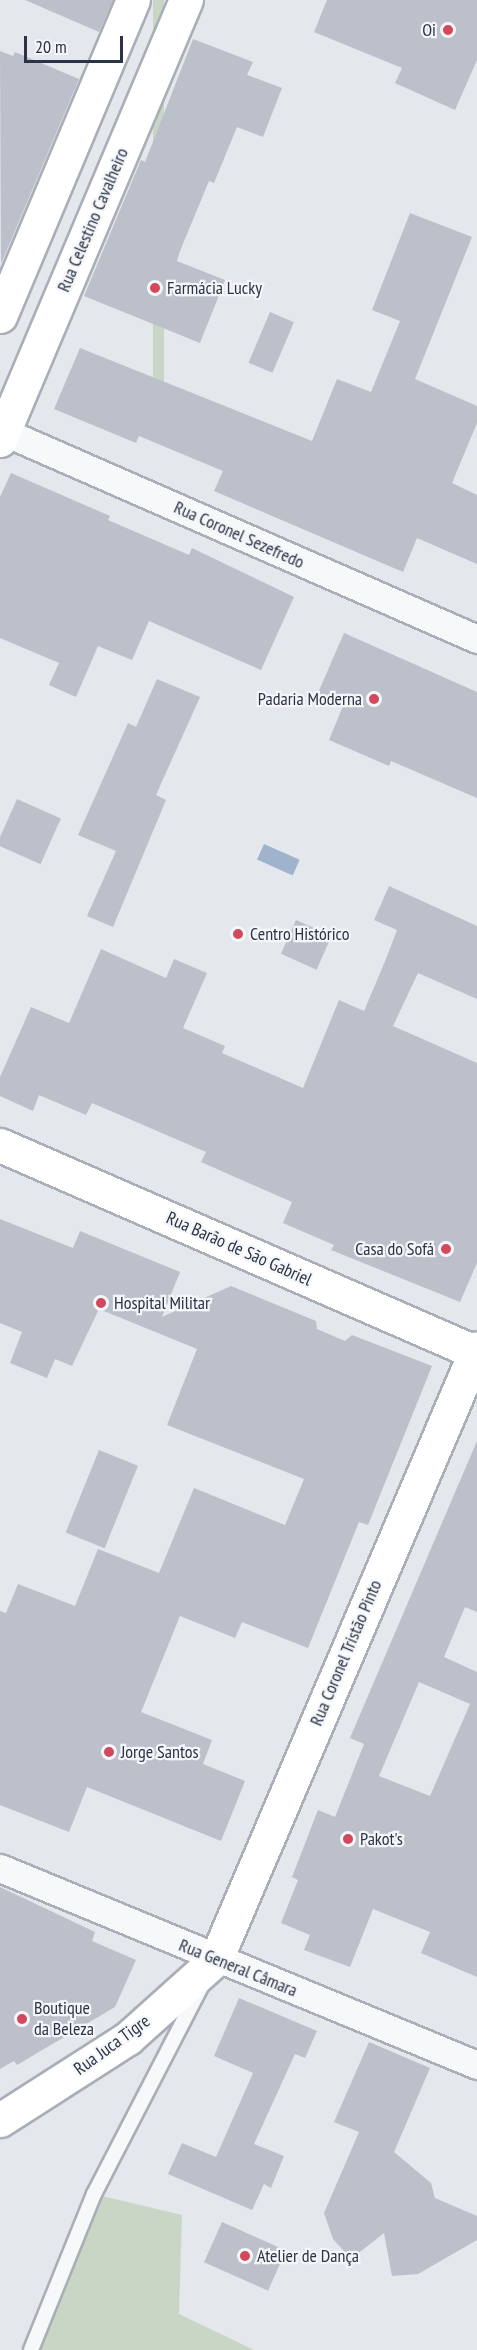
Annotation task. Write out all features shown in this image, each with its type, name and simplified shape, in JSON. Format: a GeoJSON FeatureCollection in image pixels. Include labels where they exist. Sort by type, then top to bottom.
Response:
{"type":"FeatureCollection","features":[{"type":"Feature","properties":{"kind":"main road"},"geometry":{"type":"LineString","coordinates":[[0,316],[133,0]]}},
{"type":"Feature","properties":{"kind":"main road","name":"Rua Celestino Cavalheiro"},"geometry":{"type":"LineString","coordinates":[[1,434],[186,0]]}},
{"type":"Feature","properties":{"kind":"main road","name":"Rua Barão de São Gabriel"},"geometry":{"type":"LineString","coordinates":[[0,1145],[476,1351]]}},
{"type":"Feature","properties":{"kind":"main road","name":"Rua Coronel Tristão Pinto"},"geometry":{"type":"LineString","coordinates":[[216,1959],[476,1351]]}},
{"type":"Feature","properties":{"kind":"main road","name":"Rua Juca Tigre"},"geometry":{"type":"LineString","coordinates":[[0,2120],[128,2038],[216,1959]]}},
{"type":"Feature","properties":{"kind":"street","name":"Rua Coronel Sezefredo"},"geometry":{"type":"LineString","coordinates":[[1,434],[477,639]]}},
{"type":"Feature","properties":{"kind":"street","name":"Rua General Câmara"},"geometry":{"type":"LineString","coordinates":[[0,1869],[477,2065]]}},
{"type":"Feature","properties":{"kind":"lane"},"geometry":{"type":"LineString","coordinates":[[31,2350],[94,2194],[216,1959]]}},
{"type":"Feature","properties":{"kind":"green space"},"geometry":{"type":"Polygon","coordinates":[[[153,0],[164,0],[164,390],[153,390],[153,0]]]}},
{"type":"Feature","properties":{"kind":"green space"},"geometry":{"type":"Polygon","coordinates":[[[94,2194],[182,2215],[179,2314],[254,2350],[31,2350],[94,2194]]]}},
{"type":"Feature","properties":{"kind":"water"},"geometry":{"type":"Polygon","coordinates":[[[264,844],[300,860],[293,875],[257,860],[264,844]]]}},
{"type":"Feature","properties":{"kind":"building"},"geometry":{"type":"Polygon","coordinates":[[[25,0],[113,0],[99,32],[25,0]]]}},
{"type":"Feature","properties":{"kind":"building"},"geometry":{"type":"Polygon","coordinates":[[[327,0],[477,0],[477,60],[455,110],[395,83],[402,68],[314,32],[327,0]]]}},
{"type":"Feature","properties":{"kind":"building"},"geometry":{"type":"Polygon","coordinates":[[[193,39],[253,62],[247,75],[282,88],[263,137],[237,127],[214,183],[209,181],[180,251],[177,261],[225,280],[200,343],[84,296],[141,160],[145,162],[193,39]]]}},
{"type":"Feature","properties":{"kind":"building"},"geometry":{"type":"Polygon","coordinates":[[[0,51],[13,56],[15,52],[79,79],[1,264],[0,51]]]}},
{"type":"Feature","properties":{"kind":"building"},"geometry":{"type":"Polygon","coordinates":[[[410,213],[472,237],[415,379],[477,406],[477,423],[452,483],[477,495],[477,564],[417,538],[403,572],[214,491],[223,471],[139,436],[136,443],[54,409],[80,348],[312,441],[337,379],[371,392],[400,321],[372,310],[410,213]]]}},
{"type":"Feature","properties":{"kind":"building"},"geometry":{"type":"Polygon","coordinates":[[[270,312],[294,322],[272,373],[249,363],[270,312]]]}},
{"type":"Feature","properties":{"kind":"building"},"geometry":{"type":"Polygon","coordinates":[[[11,473],[110,516],[108,520],[189,555],[192,548],[294,597],[261,670],[149,621],[132,660],[98,646],[76,697],[49,685],[59,663],[0,638],[0,497],[11,473]]]}},
{"type":"Feature","properties":{"kind":"building"},"geometry":{"type":"Polygon","coordinates":[[[344,633],[477,692],[477,798],[391,761],[389,766],[329,740],[343,706],[317,695],[344,633]]]}},
{"type":"Feature","properties":{"kind":"building"},"geometry":{"type":"Polygon","coordinates":[[[157,679],[200,697],[156,795],[166,800],[113,927],[87,916],[116,851],[78,835],[128,723],[136,727],[157,679]]]}},
{"type":"Feature","properties":{"kind":"building"},"geometry":{"type":"Polygon","coordinates":[[[17,799],[61,819],[41,864],[0,846],[0,837],[17,799]]]}},
{"type":"Feature","properties":{"kind":"building"},"geometry":{"type":"Polygon","coordinates":[[[389,886],[477,926],[477,999],[418,973],[393,1026],[477,1063],[477,1263],[460,1302],[331,1250],[334,1245],[283,1223],[292,1202],[201,1162],[206,1152],[92,1103],[86,1115],[39,1095],[33,1111],[0,1096],[0,1077],[31,1007],[69,1023],[101,949],[166,978],[174,959],[207,973],[183,1028],[225,1046],[222,1053],[303,1088],[339,1000],[364,1011],[397,930],[374,920],[389,886]]]}},
{"type":"Feature","properties":{"kind":"building"},"geometry":{"type":"Polygon","coordinates":[[[296,920],[332,936],[317,970],[281,954],[296,920]]]}},
{"type":"Feature","properties":{"kind":"building"},"geometry":{"type":"Polygon","coordinates":[[[0,1219],[73,1248],[80,1231],[180,1272],[162,1317],[231,1286],[316,1321],[317,1329],[345,1341],[352,1335],[432,1366],[368,1525],[359,1522],[308,1648],[242,1622],[235,1638],[180,1616],[141,1712],[212,1740],[203,1764],[245,1781],[221,1841],[87,1787],[69,1832],[0,1805],[0,1611],[6,1613],[18,1584],[75,1606],[98,1549],[159,1573],[194,1488],[285,1525],[304,1479],[167,1425],[197,1349],[99,1309],[72,1366],[55,1359],[47,1378],[10,1363],[22,1332],[0,1323],[0,1219]]]}},
{"type":"Feature","properties":{"kind":"building"},"geometry":{"type":"Polygon","coordinates":[[[477,1441],[477,1612],[465,1607],[444,1657],[477,1672],[477,1977],[421,1953],[430,1932],[373,1909],[350,1967],[304,1950],[310,1935],[281,1923],[298,1880],[292,1877],[318,1810],[335,1817],[364,1744],[350,1738],[477,1441]],[[419,1682],[379,1776],[430,1796],[470,1704],[419,1682]]]}},
{"type":"Feature","properties":{"kind":"building"},"geometry":{"type":"Polygon","coordinates":[[[99,1450],[138,1466],[105,1548],[66,1533],[99,1450]]]}},
{"type":"Feature","properties":{"kind":"building"},"geometry":{"type":"Polygon","coordinates":[[[0,1887],[95,1932],[92,1941],[136,1960],[115,2007],[17,2065],[14,2061],[0,2069],[0,1887]]]}},
{"type":"Feature","properties":{"kind":"building"},"geometry":{"type":"Polygon","coordinates":[[[239,1998],[317,2031],[305,2058],[295,2054],[254,2144],[284,2156],[271,2188],[264,2184],[252,2210],[168,2174],[182,2143],[216,2157],[253,2073],[214,2056],[239,1998]]]}},
{"type":"Feature","properties":{"kind":"building"},"geometry":{"type":"Polygon","coordinates":[[[369,2042],[430,2068],[394,2152],[431,2183],[435,2198],[477,2216],[477,2240],[418,2274],[392,2276],[384,2233],[351,2259],[333,2239],[324,2213],[359,2132],[334,2122],[369,2042]]]}},
{"type":"Feature","properties":{"kind":"building","name":"Atelier de Dança"},"geometry":{"type":"Polygon","coordinates":[[[222,2222],[286,2250],[268,2291],[204,2262],[222,2222]]]}},
{"type":"Feature","properties":{"kind":"place","name":"Oi"},"geometry":{"type":"Point","coordinates":[448,30]}},
{"type":"Feature","properties":{"kind":"place","name":"Farmácia Lucky"},"geometry":{"type":"Point","coordinates":[155,288]}},
{"type":"Feature","properties":{"kind":"place","name":"Padaria Moderna"},"geometry":{"type":"Point","coordinates":[374,699]}},
{"type":"Feature","properties":{"kind":"place","name":"Centro Histórico"},"geometry":{"type":"Point","coordinates":[238,934]}},
{"type":"Feature","properties":{"kind":"place","name":"Casa do Sofá"},"geometry":{"type":"Point","coordinates":[446,1249]}},
{"type":"Feature","properties":{"kind":"place","name":"Hospital Militar"},"geometry":{"type":"Point","coordinates":[101,1303]}},
{"type":"Feature","properties":{"kind":"place","name":"Jorge Santos"},"geometry":{"type":"Point","coordinates":[109,1752]}},
{"type":"Feature","properties":{"kind":"place","name":"Pakot's"},"geometry":{"type":"Point","coordinates":[348,1839]}},
{"type":"Feature","properties":{"kind":"place","name":"Boutique da Beleza"},"geometry":{"type":"Point","coordinates":[22,2019]}},
{"type":"Feature","properties":{"kind":"place","name":"Atelier de Dança"},"geometry":{"type":"Point","coordinates":[245,2256]}}]}
